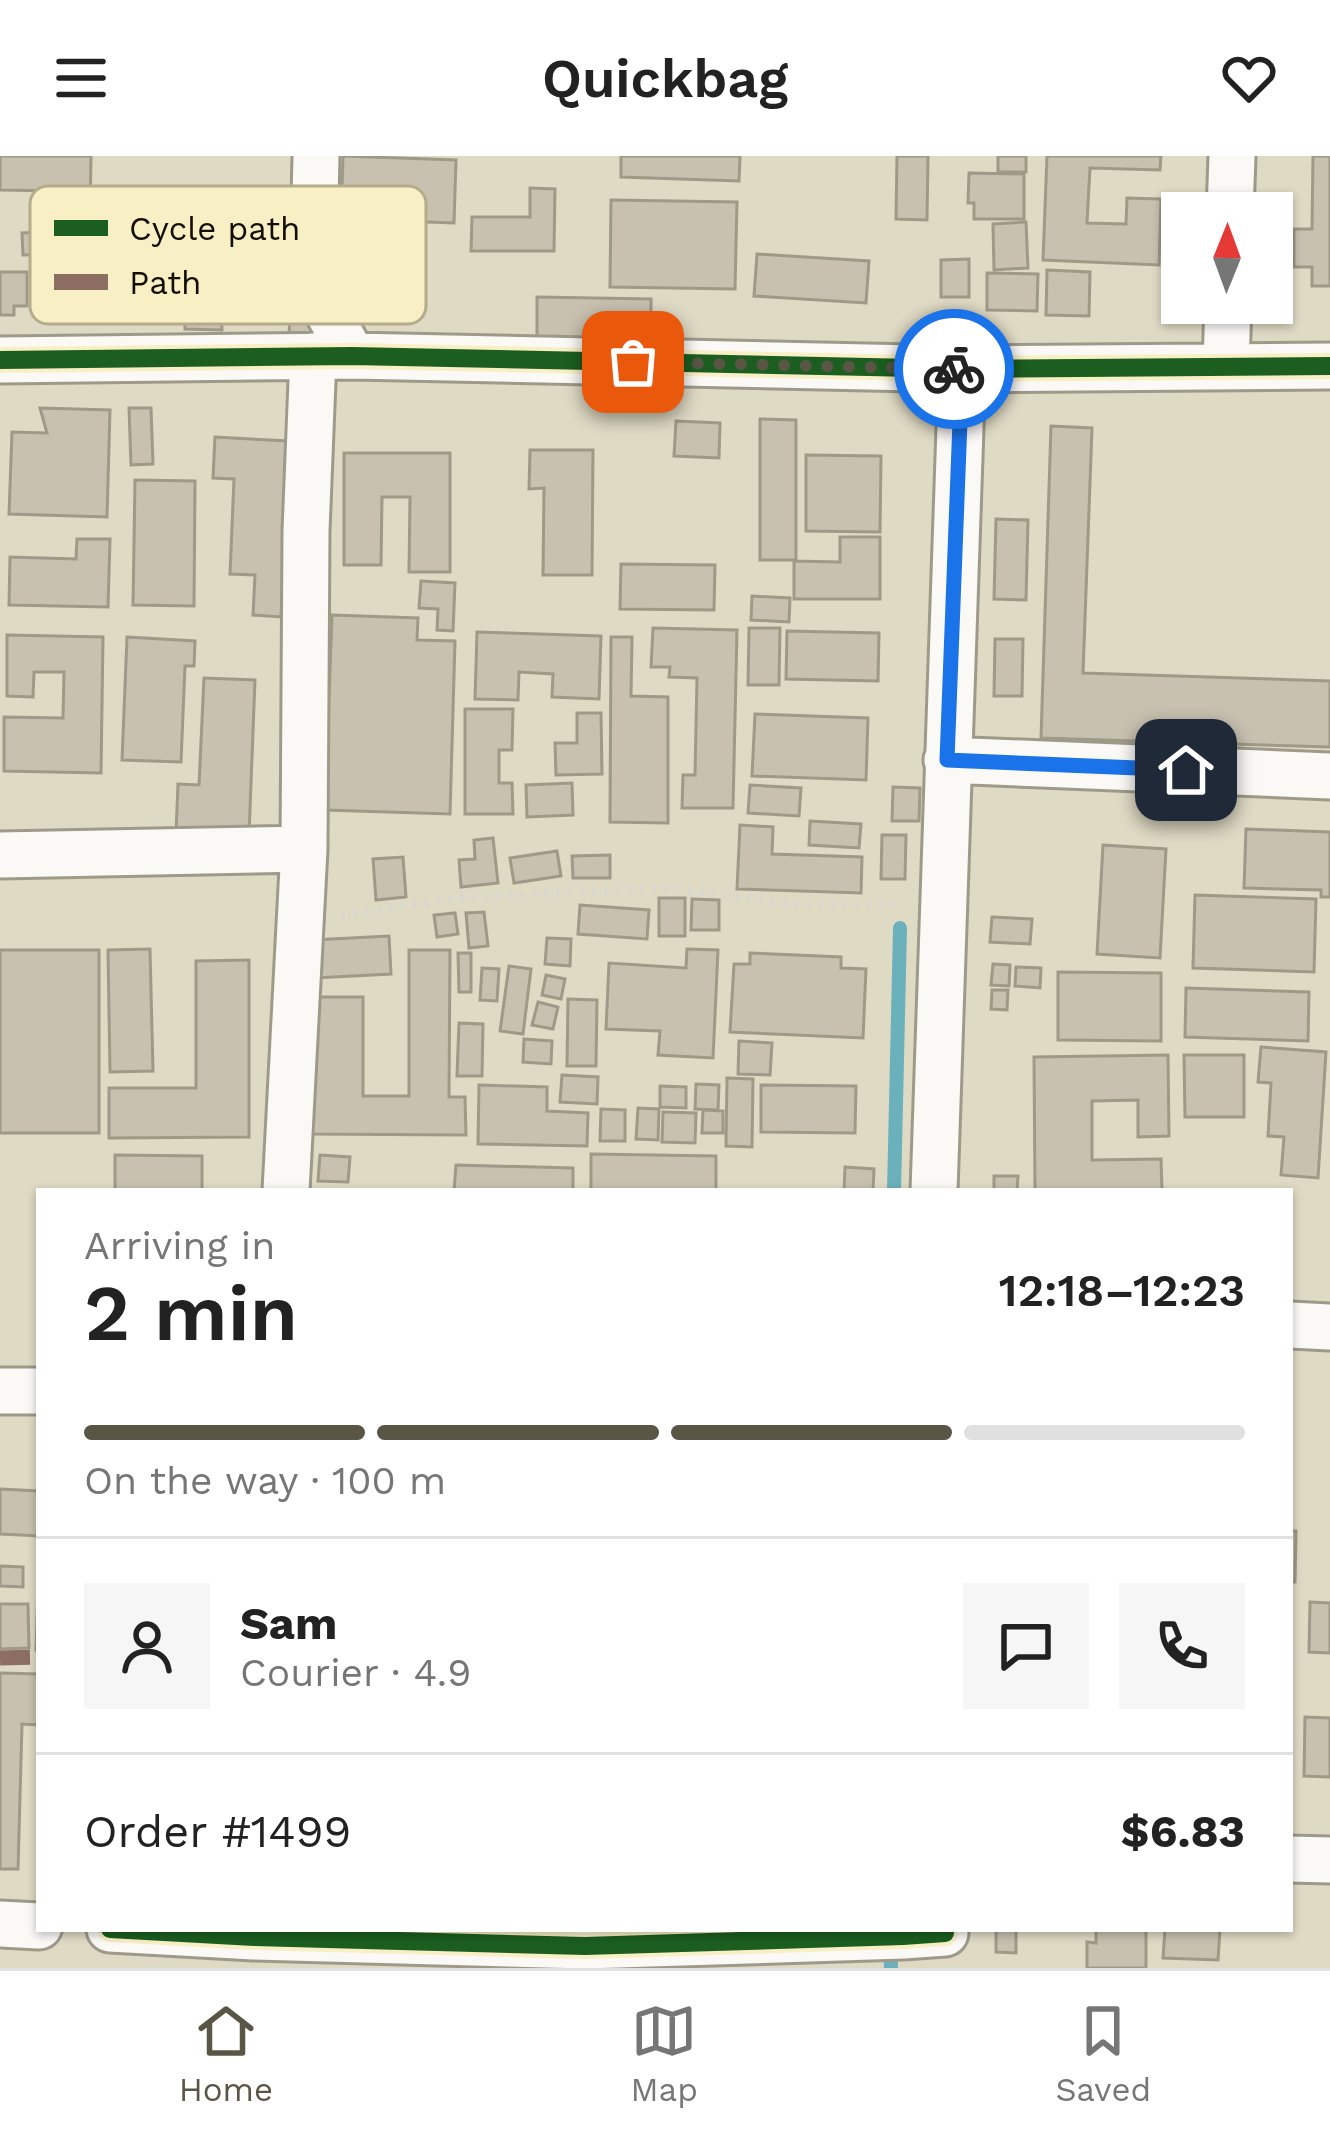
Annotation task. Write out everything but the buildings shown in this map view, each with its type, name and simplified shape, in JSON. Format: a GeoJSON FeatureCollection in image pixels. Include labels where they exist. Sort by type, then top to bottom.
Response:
{"type":"FeatureCollection","features":[{"type":"Feature","properties":{"kind":"street"},"geometry":{"type":"LineString","coordinates":[[315,186],[316,156]]}},
{"type":"Feature","properties":{"kind":"street"},"geometry":{"type":"LineString","coordinates":[[1231,192],[1232,156]]}},
{"type":"Feature","properties":{"kind":"street"},"geometry":{"type":"LineString","coordinates":[[286,1188],[304,849],[306,531],[332,356],[324,324]]}},
{"type":"Feature","properties":{"kind":"street"},"geometry":{"type":"LineString","coordinates":[[1226,365],[1227,324]]}},
{"type":"Feature","properties":{"kind":"street"},"geometry":{"type":"LineString","coordinates":[[0,360],[332,356],[962,369],[1330,366]]}},
{"type":"Feature","properties":{"kind":"street"},"geometry":{"type":"LineString","coordinates":[[934,1188],[962,369]]}},
{"type":"Feature","properties":{"kind":"street"},"geometry":{"type":"LineString","coordinates":[[947,760],[1330,776]]}},
{"type":"Feature","properties":{"kind":"street"},"geometry":{"type":"LineString","coordinates":[[0,855],[304,849]]}},
{"type":"Feature","properties":{"kind":"street"},"geometry":{"type":"LineString","coordinates":[[1293,1325],[1330,1327]]}},
{"type":"Feature","properties":{"kind":"street"},"geometry":{"type":"LineString","coordinates":[[0,1391],[36,1391]]}},
{"type":"Feature","properties":{"kind":"street"},"geometry":{"type":"LineString","coordinates":[[1293,1859],[1330,1860]]}},
{"type":"Feature","properties":{"kind":"street"},"geometry":{"type":"LineString","coordinates":[[0,1924],[36,1926]]}},
{"type":"Feature","properties":{"kind":"street"},"geometry":{"type":"LineString","coordinates":[[218,1932],[419,1956],[585,1946],[946,1944]]}},
{"type":"Feature","properties":{"kind":"path"},"geometry":{"type":"LineString","coordinates":[[299,923],[453,898],[673,888],[795,905],[941,904]]}},
{"type":"Feature","properties":{"kind":"waterway"},"geometry":{"type":"LineString","coordinates":[[894,1188],[900,928]]}},
{"type":"Feature","properties":{"kind":"waterway"},"geometry":{"type":"LineString","coordinates":[[890,1948],[891,1968]]}},
{"type":"Feature","properties":{"kind":"marked path"},"geometry":{"type":"LineString","coordinates":[[0,1658],[36,1657]]}},
{"type":"Feature","properties":{"kind":"cycle path"},"geometry":{"type":"LineString","coordinates":[[0,360],[352,356],[962,369],[1330,366]]}},
{"type":"Feature","properties":{"kind":"cycle path"},"geometry":{"type":"LineString","coordinates":[[164,1932],[585,1946],[945,1932]]}},
{"type":"Feature","properties":{"kind":"way so far"},"geometry":{"type":"LineString","coordinates":[[633,362],[954,369]]}},
{"type":"Feature","properties":{"kind":"route"},"geometry":{"type":"LineString","coordinates":[[954,369],[962,369],[947,760],[1186,770]]}}]}
